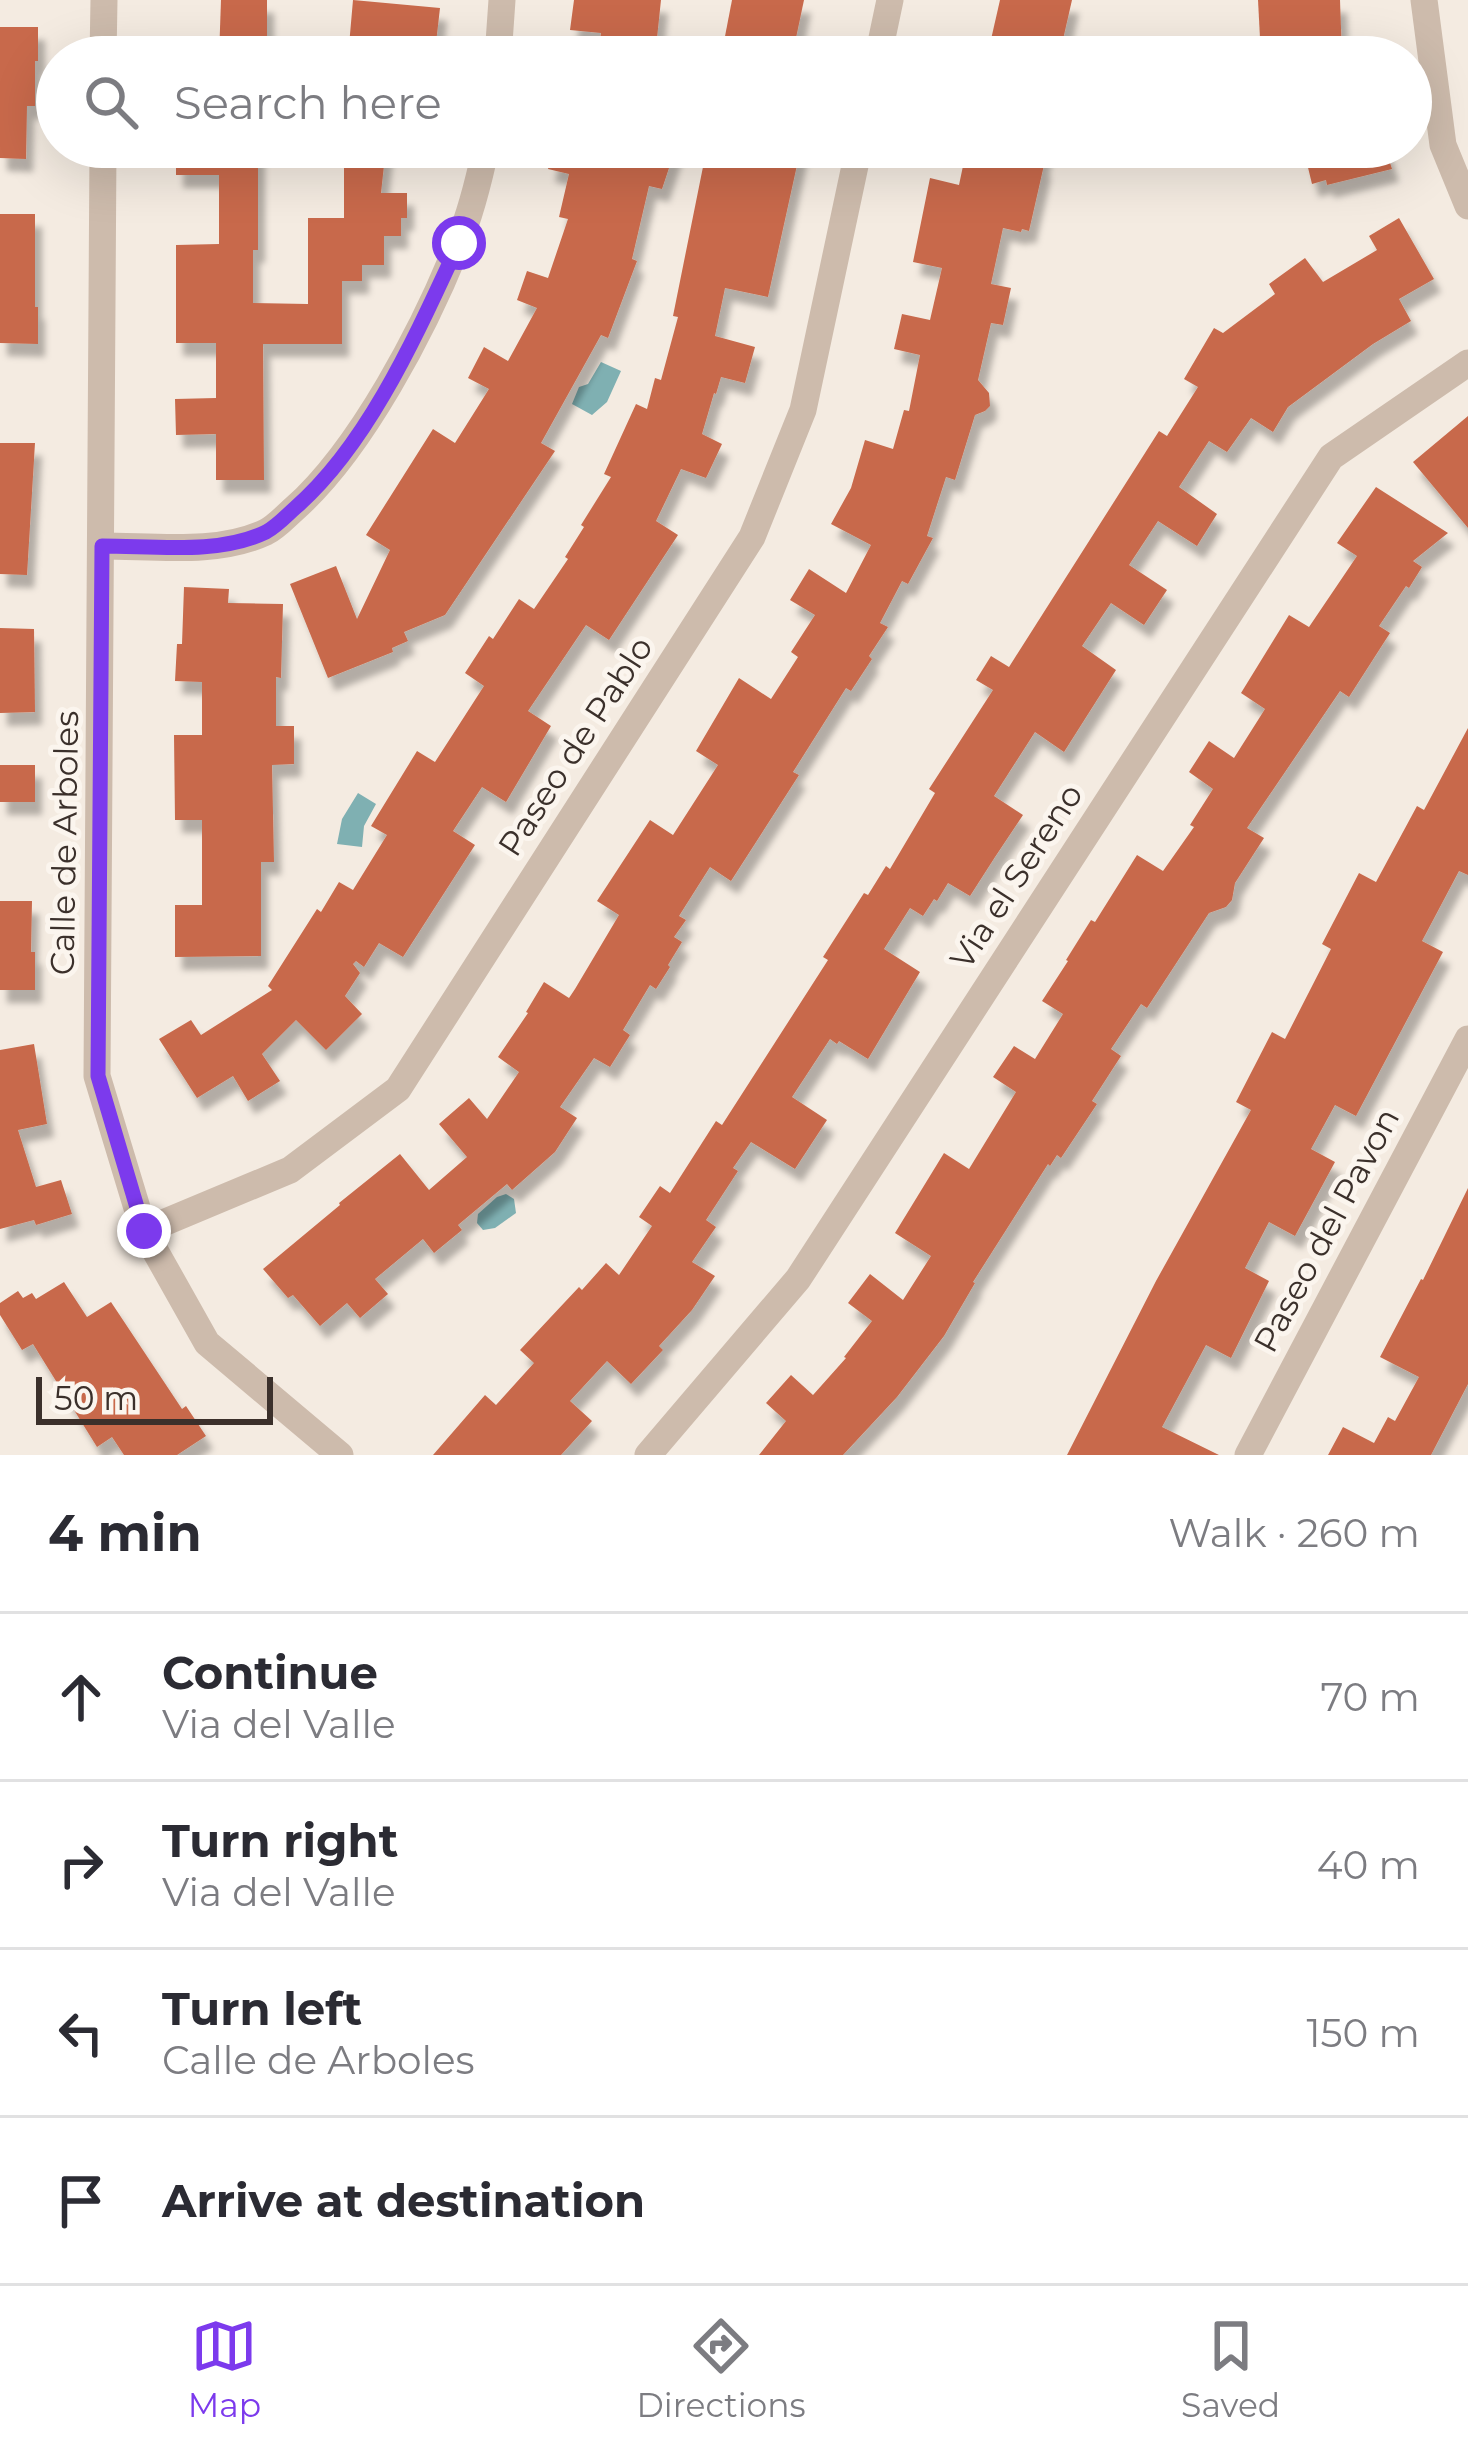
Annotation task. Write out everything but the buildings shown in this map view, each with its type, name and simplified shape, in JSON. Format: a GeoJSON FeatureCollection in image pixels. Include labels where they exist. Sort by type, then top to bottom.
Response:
{"type":"FeatureCollection","features":[{"type":"Feature","properties":{"kind":"street"},"geometry":{"type":"LineString","coordinates":[[104,0],[104,36]]}},
{"type":"Feature","properties":{"kind":"street"},"geometry":{"type":"LineString","coordinates":[[499,36],[502,0]]}},
{"type":"Feature","properties":{"kind":"street"},"geometry":{"type":"LineString","coordinates":[[882,36],[890,0]]}},
{"type":"Feature","properties":{"kind":"street"},"geometry":{"type":"LineString","coordinates":[[1424,0],[1429,36]]}},
{"type":"Feature","properties":{"kind":"street"},"geometry":{"type":"LineString","coordinates":[[1432,61],[1443,145],[1468,206]]}},
{"type":"Feature","properties":{"kind":"street","name":"Calle de Arboles"},"geometry":{"type":"LineString","coordinates":[[103,168],[98,1076],[144,1231],[207,1343],[340,1455]]}},
{"type":"Feature","properties":{"kind":"street"},"geometry":{"type":"LineString","coordinates":[[102,546],[224,545],[269,531],[320,486],[376,406],[421,326],[459,243],[482,168]]}},
{"type":"Feature","properties":{"kind":"street","name":"Paseo de Pablo"},"geometry":{"type":"LineString","coordinates":[[144,1231],[290,1170],[398,1089],[752,537],[803,410],[855,168]]}},
{"type":"Feature","properties":{"kind":"street","name":"Via el Sereno"},"geometry":{"type":"LineString","coordinates":[[647,1455],[799,1279],[1330,457],[1468,363]]}},
{"type":"Feature","properties":{"kind":"street","name":"Paseo del Pavon"},"geometry":{"type":"LineString","coordinates":[[1248,1455],[1468,1039]]}},
{"type":"Feature","properties":{"kind":"water"},"geometry":{"type":"Polygon","coordinates":[[[601,362],[621,371],[607,402],[592,415],[572,404],[579,387],[588,384],[601,362]]]}},
{"type":"Feature","properties":{"kind":"water"},"geometry":{"type":"Polygon","coordinates":[[[358,793],[376,804],[364,826],[362,847],[337,844],[342,819],[358,793]]]}},
{"type":"Feature","properties":{"kind":"water"},"geometry":{"type":"Polygon","coordinates":[[[506,1194],[514,1199],[516,1213],[495,1228],[483,1230],[477,1223],[478,1214],[506,1194]]]}},
{"type":"Feature","properties":{"kind":"route"},"geometry":{"type":"LineString","coordinates":[[144,1231],[98,1076],[102,546],[224,545],[269,531],[320,486],[376,406],[421,326],[459,243]]}}]}
